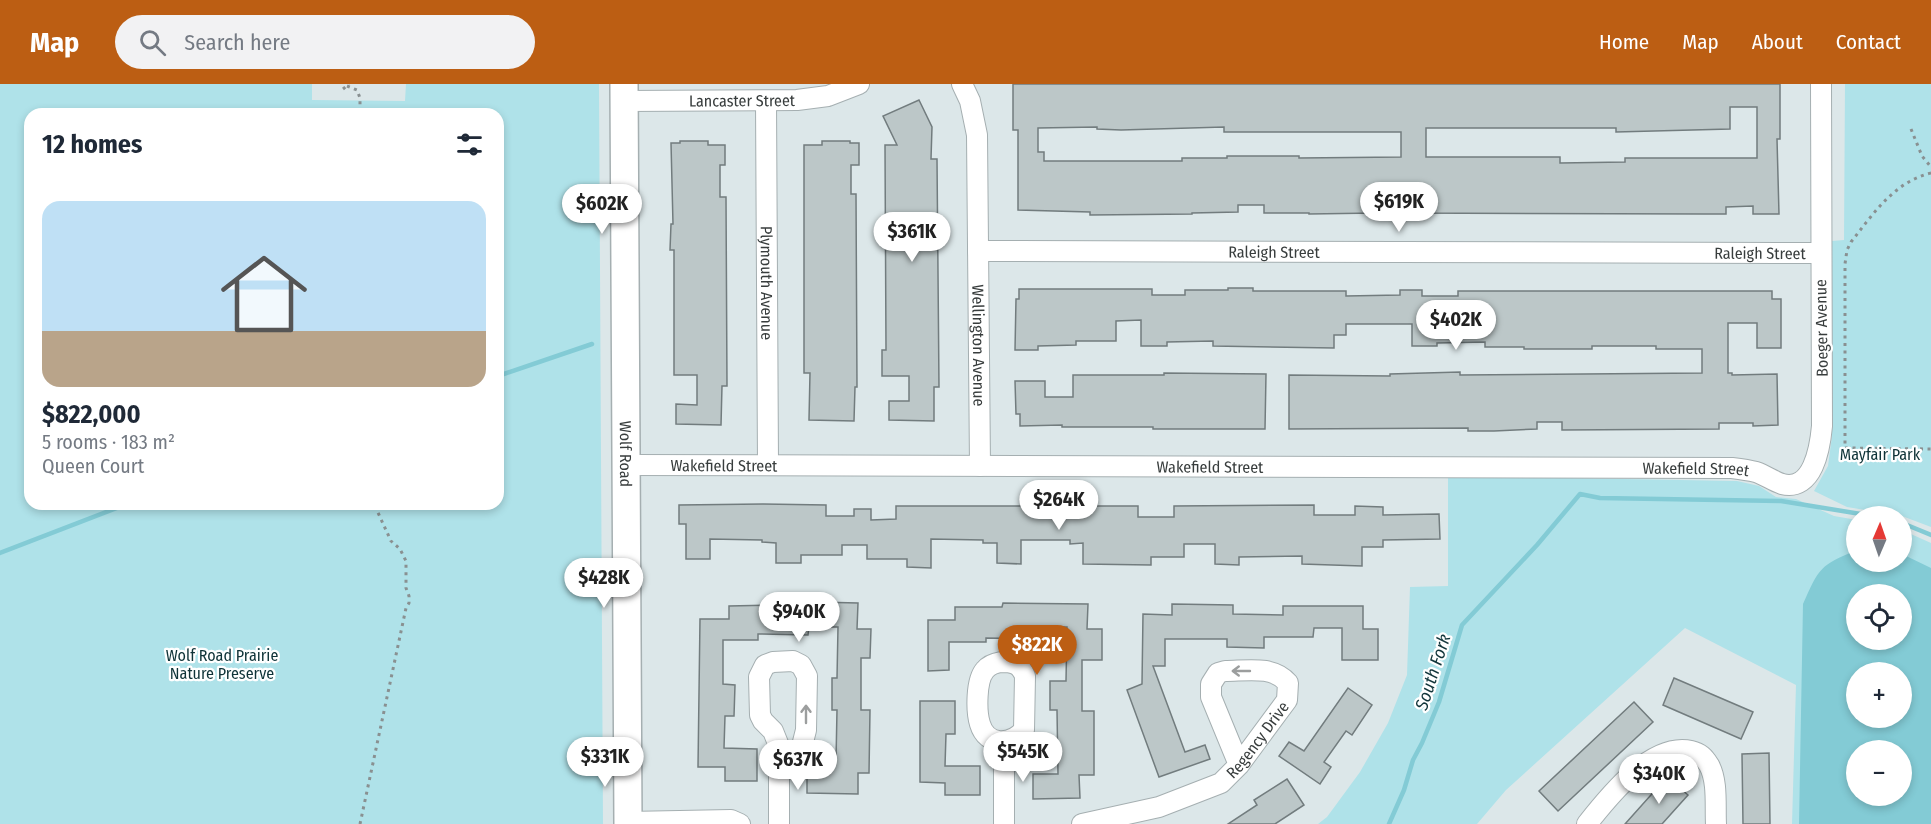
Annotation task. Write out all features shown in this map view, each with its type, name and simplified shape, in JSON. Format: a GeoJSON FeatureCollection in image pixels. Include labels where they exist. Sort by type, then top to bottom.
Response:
{"type":"FeatureCollection","features":[{"type":"Feature","properties":{"kind":"main road","name":"Wolf Road"},"geometry":{"type":"LineString","coordinates":[[624,92],[628,823]]}},
{"type":"Feature","properties":{"kind":"street","name":"Lancaster Street"},"geometry":{"type":"LineString","coordinates":[[624,92],[766,101],[821,98],[843,92],[859,84]]}},
{"type":"Feature","properties":{"kind":"street","name":"Wellington Avenue"},"geometry":{"type":"LineString","coordinates":[[962,84],[970,101],[977,135],[980,466]]}},
{"type":"Feature","properties":{"kind":"street","name":"Boeger Avenue"},"geometry":{"type":"LineString","coordinates":[[1789,485],[1798,483],[1811,470],[1821,439],[1821,84]]}},
{"type":"Feature","properties":{"kind":"street","name":"Plymouth Avenue"},"geometry":{"type":"LineString","coordinates":[[766,101],[768,465]]}},
{"type":"Feature","properties":{"kind":"street","name":"Raleigh Street"},"geometry":{"type":"LineString","coordinates":[[978,251],[1821,253]]}},
{"type":"Feature","properties":{"kind":"street","name":"Wakefield Street"},"geometry":{"type":"LineString","coordinates":[[626,465],[1732,468],[1756,472],[1779,483],[1789,485]]}},
{"type":"Feature","properties":{"kind":"street"},"geometry":{"type":"LineString","coordinates":[[779,824],[779,746],[773,731],[760,715],[759,677],[765,665],[773,662],[793,661],[801,665],[807,676],[806,730],[798,752],[780,757]]}},
{"type":"Feature","properties":{"kind":"street","name":"Regency Drive"},"geometry":{"type":"LineString","coordinates":[[1082,824],[1131,815],[1221,783],[1239,765],[1287,700],[1288,683],[1283,677],[1268,671],[1225,671],[1218,673],[1211,684],[1210,697],[1239,765]]}},
{"type":"Feature","properties":{"kind":"street"},"geometry":{"type":"LineString","coordinates":[[1004,742],[1004,824]]}},
{"type":"Feature","properties":{"kind":"street"},"geometry":{"type":"LineString","coordinates":[[1587,824],[1644,764],[1662,753],[1680,748],[1700,753],[1708,764],[1713,776],[1716,824]]}},
{"type":"Feature","properties":{"kind":"street"},"geometry":{"type":"LineString","coordinates":[[628,823],[731,820],[740,824]]}},
{"type":"Feature","properties":{"kind":"path"},"geometry":{"type":"LineString","coordinates":[[343,89],[348,85],[357,90],[360,108]]}},
{"type":"Feature","properties":{"kind":"path"},"geometry":{"type":"LineString","coordinates":[[1911,129],[1922,156],[1931,167]]}},
{"type":"Feature","properties":{"kind":"path"},"geometry":{"type":"LineString","coordinates":[[1931,173],[1906,184],[1889,196],[1851,242],[1845,257],[1845,448],[1931,448]]}},
{"type":"Feature","properties":{"kind":"path"},"geometry":{"type":"LineString","coordinates":[[360,824],[406,608],[409,603],[406,588],[406,561],[400,549],[391,541],[377,510]]}},
{"type":"Feature","properties":{"kind":"green space","name":"Wolf Road Prairie Nature Preserve"},"geometry":{"type":"Polygon","coordinates":[[[0,84],[312,84],[312,100],[405,101],[406,84],[599,84],[603,824],[0,824],[0,84]]]}},
{"type":"Feature","properties":{"kind":"green space","name":"Mayfair Park"},"geometry":{"type":"Polygon","coordinates":[[[1845,84],[1931,84],[1931,527],[1912,520],[1912,506],[1846,507],[1814,491],[1828,466],[1832,436],[1832,241],[1844,240],[1845,84]]]}},
{"type":"Feature","properties":{"kind":"green space"},"geometry":{"type":"Polygon","coordinates":[[[1448,476],[1737,481],[1759,486],[1776,497],[1796,499],[1834,516],[1846,518],[1846,572],[1912,572],[1912,534],[1931,543],[1931,824],[1792,824],[1796,685],[1685,628],[1506,790],[1477,824],[1318,824],[1327,817],[1360,772],[1388,723],[1407,675],[1410,587],[1448,586],[1448,476]]]}},
{"type":"Feature","properties":{"kind":"shaded area"},"geometry":{"type":"Polygon","coordinates":[[[1846,555],[1846,572],[1912,572],[1912,559],[1931,568],[1931,824],[1799,824],[1803,604],[1817,575],[1835,560],[1846,555]]]}},
{"type":"Feature","properties":{"kind":"building"},"geometry":{"type":"Polygon","coordinates":[[[1013,84],[1780,84],[1780,139],[1777,139],[1779,214],[1753,214],[1753,206],[1726,207],[1726,214],[1401,213],[1401,206],[1376,206],[1376,213],[1309,214],[1264,213],[1264,205],[1238,205],[1238,212],[1192,214],[1090,215],[1090,212],[1018,210],[1018,130],[1013,130],[1013,84]],[[1730,107],[1730,129],[1616,132],[1616,128],[1426,128],[1426,157],[1560,157],[1560,163],[1625,162],[1625,158],[1757,158],[1757,107],[1730,107]],[[1097,127],[1038,128],[1038,152],[1044,152],[1044,161],[1182,161],[1182,158],[1227,158],[1227,156],[1401,157],[1401,132],[1224,132],[1224,127],[1121,130],[1097,129],[1097,127]]]}},
{"type":"Feature","properties":{"kind":"building"},"geometry":{"type":"Polygon","coordinates":[[[919,100],[932,127],[931,159],[937,159],[939,387],[934,387],[934,421],[889,420],[889,401],[909,401],[909,376],[882,376],[882,350],[886,350],[885,145],[897,145],[883,116],[919,100]]]}},
{"type":"Feature","properties":{"kind":"building"},"geometry":{"type":"Polygon","coordinates":[[[680,141],[708,141],[708,145],[725,145],[725,165],[720,165],[720,197],[726,197],[727,386],[722,386],[721,425],[676,424],[676,404],[697,405],[697,375],[674,375],[674,250],[670,250],[671,224],[673,224],[671,143],[680,143],[680,141]]]}},
{"type":"Feature","properties":{"kind":"building"},"geometry":{"type":"Polygon","coordinates":[[[822,141],[859,143],[859,165],[851,165],[851,194],[856,194],[857,387],[855,387],[854,421],[809,420],[810,373],[804,373],[804,145],[822,145],[822,141]]]}},
{"type":"Feature","properties":{"kind":"building"},"geometry":{"type":"Polygon","coordinates":[[[1228,288],[1253,288],[1253,291],[1346,291],[1346,296],[1400,295],[1400,290],[1422,290],[1422,296],[1458,296],[1458,291],[1772,291],[1772,299],[1781,299],[1781,348],[1757,348],[1757,323],[1728,323],[1728,373],[1732,375],[1777,374],[1778,425],[1753,426],[1753,423],[1719,423],[1719,429],[1562,430],[1562,422],[1537,422],[1537,429],[1494,431],[1468,431],[1468,428],[1289,429],[1289,375],[1390,376],[1390,374],[1460,372],[1460,375],[1702,373],[1702,349],[1592,346],[1592,349],[1524,349],[1524,347],[1485,347],[1485,342],[1412,346],[1412,324],[1346,324],[1346,335],[1334,335],[1334,348],[1213,346],[1213,341],[1167,342],[1167,346],[1141,346],[1141,320],[1116,321],[1116,341],[1076,341],[1076,345],[1038,346],[1038,350],[1015,350],[1016,299],[1019,299],[1019,289],[1152,289],[1152,295],[1185,295],[1185,290],[1228,290],[1228,288]]]}},
{"type":"Feature","properties":{"kind":"building"},"geometry":{"type":"Polygon","coordinates":[[[1164,373],[1266,374],[1265,429],[1020,426],[1020,414],[1016,414],[1015,381],[1045,381],[1045,397],[1073,397],[1073,375],[1164,375],[1164,373]]]}},
{"type":"Feature","properties":{"kind":"building"},"geometry":{"type":"Polygon","coordinates":[[[679,505],[826,505],[826,516],[854,516],[854,509],[871,509],[871,520],[896,519],[896,506],[1138,506],[1138,517],[1174,517],[1174,506],[1314,505],[1314,515],[1355,515],[1355,506],[1383,507],[1383,515],[1439,514],[1440,539],[1383,540],[1383,547],[1362,547],[1362,566],[1302,564],[1302,556],[1239,557],[1239,565],[1215,564],[1215,544],[1184,544],[1184,557],[1151,557],[1151,565],[1083,564],[1083,543],[1070,544],[1070,540],[1021,540],[1021,564],[997,563],[997,543],[983,543],[983,540],[931,539],[931,568],[907,567],[907,559],[867,559],[867,545],[842,545],[842,555],[801,555],[801,563],[776,563],[776,543],[762,542],[762,540],[710,539],[710,559],[686,559],[686,524],[679,524],[679,505]]]}},
{"type":"Feature","properties":{"kind":"building"},"geometry":{"type":"Polygon","coordinates":[[[772,601],[858,603],[857,629],[871,629],[870,658],[861,658],[861,710],[870,710],[869,773],[858,773],[858,794],[807,793],[807,771],[831,771],[831,759],[836,760],[837,710],[832,710],[832,678],[837,678],[838,627],[809,627],[808,635],[758,634],[758,640],[723,640],[723,684],[735,685],[734,716],[725,716],[724,748],[757,749],[757,781],[725,781],[725,767],[698,767],[700,619],[729,619],[729,606],[772,605],[772,601]]]}},
{"type":"Feature","properties":{"kind":"building"},"geometry":{"type":"Polygon","coordinates":[[[1003,603],[1088,604],[1087,629],[1102,629],[1102,660],[1082,660],[1082,711],[1094,711],[1094,775],[1079,775],[1080,798],[1033,799],[1033,774],[1058,774],[1057,710],[1050,710],[1050,681],[1066,681],[1067,627],[1040,627],[1040,639],[986,638],[986,642],[949,642],[949,670],[928,671],[928,620],[955,620],[955,607],[1002,607],[1003,603]]]}},
{"type":"Feature","properties":{"kind":"building"},"geometry":{"type":"Polygon","coordinates":[[[1172,604],[1233,605],[1233,614],[1283,615],[1283,606],[1363,606],[1363,629],[1378,629],[1378,660],[1342,660],[1342,628],[1314,628],[1313,637],[1264,637],[1264,648],[1227,647],[1227,639],[1165,639],[1165,666],[1153,666],[1185,752],[1205,745],[1210,759],[1159,777],[1127,690],[1142,684],[1143,614],[1172,615],[1172,604]]]}},
{"type":"Feature","properties":{"kind":"building"},"geometry":{"type":"Polygon","coordinates":[[[1674,678],[1753,712],[1741,739],[1663,705],[1674,678]]]}},
{"type":"Feature","properties":{"kind":"building"},"geometry":{"type":"Polygon","coordinates":[[[1348,688],[1372,705],[1352,735],[1346,731],[1324,762],[1331,767],[1320,784],[1279,756],[1289,742],[1304,751],[1348,688]]]}},
{"type":"Feature","properties":{"kind":"building"},"geometry":{"type":"Polygon","coordinates":[[[920,701],[955,701],[955,734],[946,734],[945,766],[980,766],[980,795],[945,795],[945,783],[920,782],[920,701]]]}},
{"type":"Feature","properties":{"kind":"building"},"geometry":{"type":"Polygon","coordinates":[[[1634,702],[1653,722],[1558,811],[1539,791],[1634,702]]]}},
{"type":"Feature","properties":{"kind":"building"},"geometry":{"type":"Polygon","coordinates":[[[1769,753],[1770,824],[1743,824],[1742,754],[1769,753]]]}},
{"type":"Feature","properties":{"kind":"building"},"geometry":{"type":"Polygon","coordinates":[[[1667,777],[1688,795],[1662,824],[1625,824],[1667,777]]]}},
{"type":"Feature","properties":{"kind":"building"},"geometry":{"type":"Polygon","coordinates":[[[1287,779],[1304,805],[1275,824],[1228,824],[1257,805],[1254,800],[1287,779]]]}},
{"type":"Feature","properties":{"kind":"waterway"},"geometry":{"type":"LineString","coordinates":[[504,374],[592,344]]}},
{"type":"Feature","properties":{"kind":"waterway","name":"South Fork"},"geometry":{"type":"LineString","coordinates":[[1389,824],[1404,790],[1413,760],[1439,702],[1462,625],[1537,545],[1580,494],[1600,498],[1781,501],[1846,512]]}},
{"type":"Feature","properties":{"kind":"waterway"},"geometry":{"type":"LineString","coordinates":[[0,553],[111,510]]}},
{"type":"Feature","properties":{"kind":"waterway"},"geometry":{"type":"LineString","coordinates":[[1912,527],[1931,535]]}}]}
